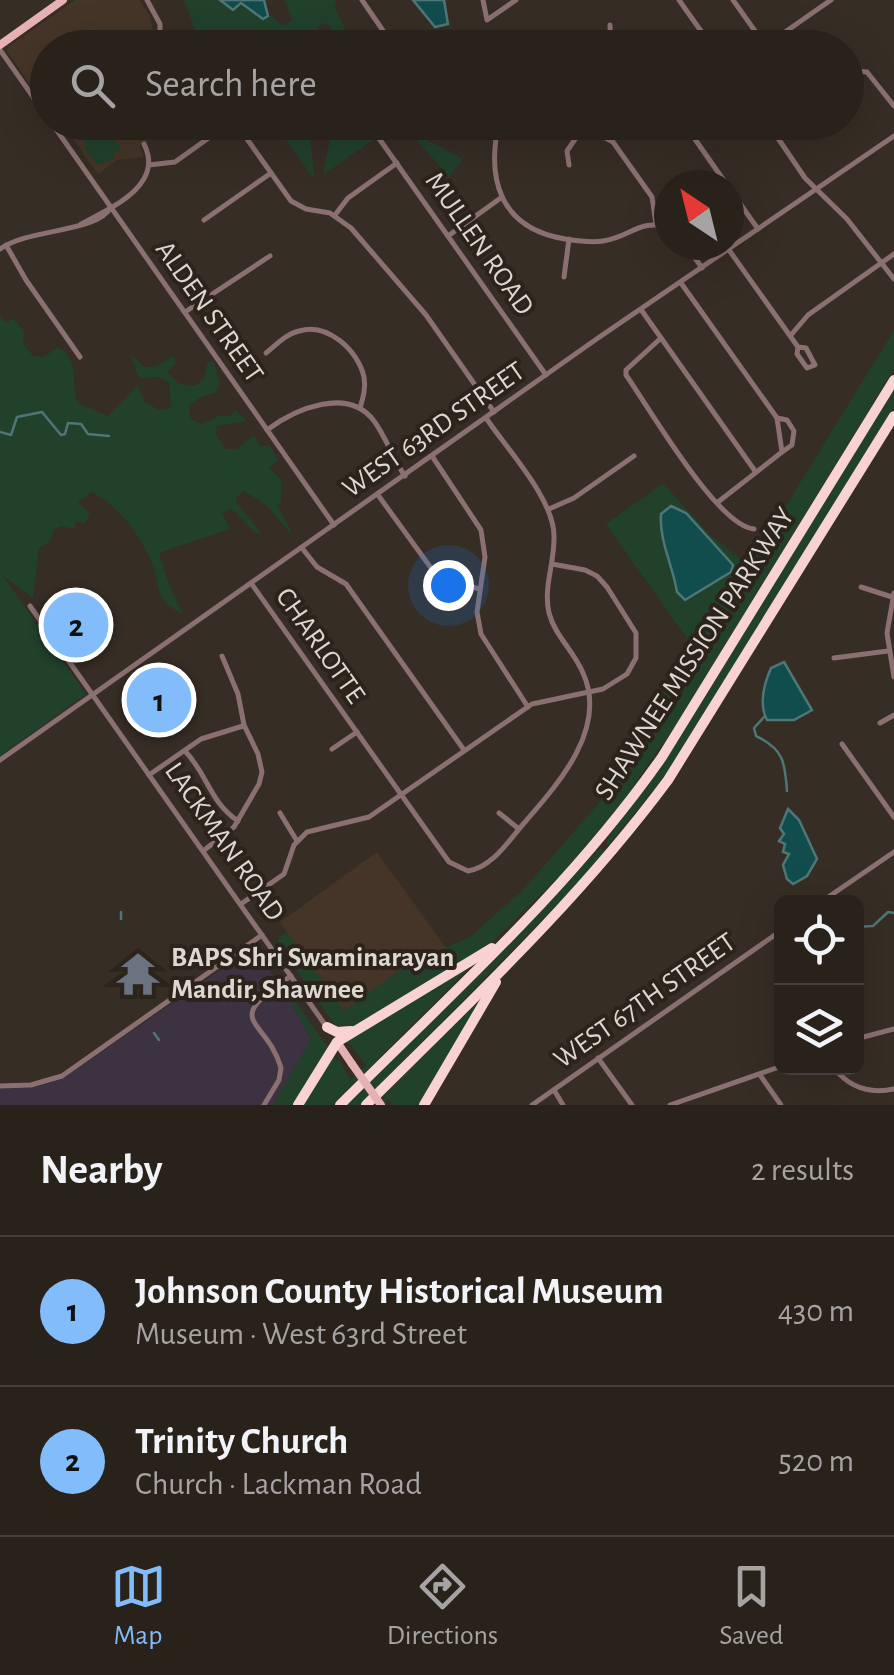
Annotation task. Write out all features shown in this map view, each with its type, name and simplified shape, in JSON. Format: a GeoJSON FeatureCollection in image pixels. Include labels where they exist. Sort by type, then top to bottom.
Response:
{"type":"FeatureCollection","features":[{"type":"Feature","properties":{"kind":"highway","name":"SHAWNEE MISSION PARKWAY"},"geometry":{"type":"LineString","coordinates":[[340,1105],[510,936],[598,842],[662,757],[894,380]]}},
{"type":"Feature","properties":{"kind":"highway","name":"SHAWNEE MISSION PARKWAY"},"geometry":{"type":"LineString","coordinates":[[366,1105],[583,887],[668,780],[894,416]]}},
{"type":"Feature","properties":{"kind":"highway"},"geometry":{"type":"LineString","coordinates":[[298,1105],[338,1042],[510,936]]}},
{"type":"Feature","properties":{"kind":"highway"},"geometry":{"type":"LineString","coordinates":[[424,1105],[508,965]]}},
{"type":"Feature","properties":{"kind":"highway"},"geometry":{"type":"LineString","coordinates":[[327,1027],[346,1033],[370,1022]]}},
{"type":"Feature","properties":{"kind":"main road"},"geometry":{"type":"LineString","coordinates":[[0,48],[64,0]]}},
{"type":"Feature","properties":{"kind":"main road","name":"LACKMAN ROAD"},"geometry":{"type":"LineString","coordinates":[[338,1042],[381,1105]]}},
{"type":"Feature","properties":{"kind":"street"},"geometry":{"type":"LineString","coordinates":[[146,0],[160,30]]}},
{"type":"Feature","properties":{"kind":"street"},"geometry":{"type":"LineString","coordinates":[[362,0],[383,30]]}},
{"type":"Feature","properties":{"kind":"street"},"geometry":{"type":"LineString","coordinates":[[483,0],[487,20],[516,0]]}},
{"type":"Feature","properties":{"kind":"street"},"geometry":{"type":"LineString","coordinates":[[679,0],[700,30]]}},
{"type":"Feature","properties":{"kind":"street"},"geometry":{"type":"LineString","coordinates":[[733,0],[753,30]]}},
{"type":"Feature","properties":{"kind":"street"},"geometry":{"type":"LineString","coordinates":[[816,0],[821,7]]}},
{"type":"Feature","properties":{"kind":"street"},"geometry":{"type":"LineString","coordinates":[[787,30],[831,0]]}},
{"type":"Feature","properties":{"kind":"street"},"geometry":{"type":"LineString","coordinates":[[610,25],[610,30]]}},
{"type":"Feature","properties":{"kind":"street","name":"ALDEN STREET"},"geometry":{"type":"LineString","coordinates":[[0,48],[30,92]]}},
{"type":"Feature","properties":{"kind":"street"},"geometry":{"type":"LineString","coordinates":[[864,72],[894,106]]}},
{"type":"Feature","properties":{"kind":"street","name":"WEST 63RD STREET"},"geometry":{"type":"LineString","coordinates":[[744,240],[894,136]]}},
{"type":"Feature","properties":{"kind":"street","name":"ALDEN STREET"},"geometry":{"type":"LineString","coordinates":[[63,140],[334,525]]}},
{"type":"Feature","properties":{"kind":"street"},"geometry":{"type":"LineString","coordinates":[[150,165],[175,162],[207,140]]}},
{"type":"Feature","properties":{"kind":"street"},"geometry":{"type":"LineString","coordinates":[[246,140],[298,206],[335,216],[351,228],[408,293],[494,412]]}},
{"type":"Feature","properties":{"kind":"street","name":"MULLEN ROAD"},"geometry":{"type":"LineString","coordinates":[[380,140],[546,375]]}},
{"type":"Feature","properties":{"kind":"street"},"geometry":{"type":"LineString","coordinates":[[495,140],[493,171],[502,197],[527,225],[569,239],[608,240],[654,224]]}},
{"type":"Feature","properties":{"kind":"street"},"geometry":{"type":"LineString","coordinates":[[568,165],[567,151],[575,140]]}},
{"type":"Feature","properties":{"kind":"street"},"geometry":{"type":"LineString","coordinates":[[609,140],[652,197],[654,210]]}},
{"type":"Feature","properties":{"kind":"street"},"geometry":{"type":"LineString","coordinates":[[696,140],[717,170]]}},
{"type":"Feature","properties":{"kind":"street"},"geometry":{"type":"LineString","coordinates":[[780,140],[816,191],[847,219],[894,279]]}},
{"type":"Feature","properties":{"kind":"street"},"geometry":{"type":"LineString","coordinates":[[80,357],[3,246],[21,236],[76,226],[111,207],[143,183],[150,165],[144,144]]}},
{"type":"Feature","properties":{"kind":"street"},"geometry":{"type":"LineString","coordinates":[[335,216],[348,198],[397,163]]}},
{"type":"Feature","properties":{"kind":"street"},"geometry":{"type":"LineString","coordinates":[[204,220],[270,173]]}},
{"type":"Feature","properties":{"kind":"street"},"geometry":{"type":"LineString","coordinates":[[448,236],[502,197]]}},
{"type":"Feature","properties":{"kind":"street"},"geometry":{"type":"LineString","coordinates":[[744,209],[758,230]]}},
{"type":"Feature","properties":{"kind":"street"},"geometry":{"type":"LineString","coordinates":[[564,277],[569,239]]}},
{"type":"Feature","properties":{"kind":"street"},"geometry":{"type":"LineString","coordinates":[[790,336],[808,315],[894,254]]}},
{"type":"Feature","properties":{"kind":"street"},"geometry":{"type":"LineString","coordinates":[[186,312],[270,256]]}},
{"type":"Feature","properties":{"kind":"street"},"geometry":{"type":"LineString","coordinates":[[696,260],[702,268]]}},
{"type":"Feature","properties":{"kind":"street","name":"WEST 63RD STREET"},"geometry":{"type":"LineString","coordinates":[[0,760],[714,260]]}},
{"type":"Feature","properties":{"kind":"street"},"geometry":{"type":"LineString","coordinates":[[736,260],[798,347]]}},
{"type":"Feature","properties":{"kind":"street"},"geometry":{"type":"LineString","coordinates":[[681,283],[778,418],[782,452]]}},
{"type":"Feature","properties":{"kind":"street"},"geometry":{"type":"LineString","coordinates":[[641,310],[755,472]]}},
{"type":"Feature","properties":{"kind":"street"},"geometry":{"type":"LineString","coordinates":[[266,353],[302,329],[330,333],[343,344],[363,373],[365,388],[360,408]]}},
{"type":"Feature","properties":{"kind":"street"},"geometry":{"type":"LineString","coordinates":[[661,338],[638,356],[626,375],[686,467],[737,523],[754,528]]}},
{"type":"Feature","properties":{"kind":"street"},"geometry":{"type":"LineString","coordinates":[[267,430],[302,410],[337,403],[360,408],[374,421],[404,476]]}},
{"type":"Feature","properties":{"kind":"street"},"geometry":{"type":"LineString","coordinates":[[486,418],[548,510],[555,539],[548,609],[556,630],[584,674],[588,692],[588,720],[568,768],[519,829],[499,813]]}},
{"type":"Feature","properties":{"kind":"street"},"geometry":{"type":"LineString","coordinates":[[718,502],[792,444],[794,432],[787,420],[778,418]]}},
{"type":"Feature","properties":{"kind":"street"},"geometry":{"type":"LineString","coordinates":[[432,456],[481,530],[485,556],[477,612],[480,634],[528,707]]}},
{"type":"Feature","properties":{"kind":"street"},"geometry":{"type":"LineString","coordinates":[[548,510],[574,498],[634,456]]}},
{"type":"Feature","properties":{"kind":"street"},"geometry":{"type":"LineString","coordinates":[[378,495],[439,578],[480,589]]}},
{"type":"Feature","properties":{"kind":"street"},"geometry":{"type":"LineString","coordinates":[[302,548],[316,567],[346,584],[464,750]]}},
{"type":"Feature","properties":{"kind":"street"},"geometry":{"type":"LineString","coordinates":[[241,904],[284,874],[297,841],[311,830],[369,818],[528,707],[617,683],[632,667],[637,641],[628,618],[597,576],[552,564]]}},
{"type":"Feature","properties":{"kind":"street","name":"CHARLOTTE"},"geometry":{"type":"LineString","coordinates":[[252,583],[446,858],[462,870],[477,869],[488,864],[519,829]]}},
{"type":"Feature","properties":{"kind":"street"},"geometry":{"type":"LineString","coordinates":[[861,587],[893,595],[888,651],[894,677]]}},
{"type":"Feature","properties":{"kind":"street","name":"LACKMAN ROAD"},"geometry":{"type":"LineString","coordinates":[[30,606],[338,1042]]}},
{"type":"Feature","properties":{"kind":"street"},"geometry":{"type":"LineString","coordinates":[[834,658],[888,651]]}},
{"type":"Feature","properties":{"kind":"street"},"geometry":{"type":"LineString","coordinates":[[203,851],[228,834],[238,821],[262,772],[222,656]]}},
{"type":"Feature","properties":{"kind":"street"},"geometry":{"type":"LineString","coordinates":[[880,723],[894,715]]}},
{"type":"Feature","properties":{"kind":"street"},"geometry":{"type":"LineString","coordinates":[[149,775],[211,735],[244,725]]}},
{"type":"Feature","properties":{"kind":"street","name":"CHARLOTTE"},"geometry":{"type":"LineString","coordinates":[[332,749],[356,732]]}},
{"type":"Feature","properties":{"kind":"street"},"geometry":{"type":"LineString","coordinates":[[842,744],[894,817]]}},
{"type":"Feature","properties":{"kind":"street"},"geometry":{"type":"LineString","coordinates":[[185,751],[197,764],[221,809],[238,821]]}},
{"type":"Feature","properties":{"kind":"street"},"geometry":{"type":"LineString","coordinates":[[280,813],[297,841]]}},
{"type":"Feature","properties":{"kind":"street"},"geometry":{"type":"LineString","coordinates":[[831,895],[894,852]]}},
{"type":"Feature","properties":{"kind":"street"},"geometry":{"type":"LineString","coordinates":[[0,1086],[31,1085],[62,1076],[262,934]]}},
{"type":"Feature","properties":{"kind":"street","name":"WEST 67TH STREET"},"geometry":{"type":"LineString","coordinates":[[532,1105],[774,936]]}},
{"type":"Feature","properties":{"kind":"street"},"geometry":{"type":"LineString","coordinates":[[264,1105],[279,1080],[281,1068],[254,1025],[254,1011],[260,998],[292,976]]}},
{"type":"Feature","properties":{"kind":"street"},"geometry":{"type":"LineString","coordinates":[[864,1037],[894,1029]]}},
{"type":"Feature","properties":{"kind":"street"},"geometry":{"type":"LineString","coordinates":[[598,1058],[632,1105]]}},
{"type":"Feature","properties":{"kind":"street"},"geometry":{"type":"LineString","coordinates":[[670,1105],[774,1069]]}},
{"type":"Feature","properties":{"kind":"street"},"geometry":{"type":"LineString","coordinates":[[759,1074],[782,1105]]}},
{"type":"Feature","properties":{"kind":"street"},"geometry":{"type":"LineString","coordinates":[[841,1075],[861,1088],[894,1089]]}},
{"type":"Feature","properties":{"kind":"street"},"geometry":{"type":"LineString","coordinates":[[554,1090],[563,1105]]}},
{"type":"Feature","properties":{"kind":"street"},"geometry":{"type":"LineString","coordinates":[[698,1095],[704,1105]]}},
{"type":"Feature","properties":{"kind":"shaded area"},"geometry":{"type":"Polygon","coordinates":[[[75,0],[139,0],[150,16],[152,30],[32,30],[75,0]]]}},
{"type":"Feature","properties":{"kind":"shaded area"},"geometry":{"type":"Polygon","coordinates":[[[30,32],[30,84],[7,51],[30,32]]]}},
{"type":"Feature","properties":{"kind":"shaded area"},"geometry":{"type":"Polygon","coordinates":[[[74,140],[149,140],[140,146],[144,157],[117,160],[98,174],[74,140]]]}},
{"type":"Feature","properties":{"kind":"shaded area"},"geometry":{"type":"Polygon","coordinates":[[[377,852],[446,948],[406,966],[343,1012],[280,922],[377,852]]]}},
{"type":"Feature","properties":{"kind":"shaded area"},"geometry":{"type":"Polygon","coordinates":[[[253,947],[311,1039],[273,1105],[0,1105],[0,1089],[37,1087],[64,1078],[253,947]]]}},
{"type":"Feature","properties":{"kind":"green space"},"geometry":{"type":"Polygon","coordinates":[[[184,0],[218,0],[233,11],[241,5],[263,20],[271,15],[282,25],[292,21],[285,0],[336,0],[335,9],[346,30],[332,30],[328,23],[318,26],[318,30],[195,30],[184,0]]]}},
{"type":"Feature","properties":{"kind":"green space"},"geometry":{"type":"Polygon","coordinates":[[[83,140],[115,140],[121,149],[114,159],[97,165],[85,150],[83,140]]]}},
{"type":"Feature","properties":{"kind":"green space"},"geometry":{"type":"Polygon","coordinates":[[[286,140],[310,140],[314,179],[286,140]]]}},
{"type":"Feature","properties":{"kind":"green space"},"geometry":{"type":"Polygon","coordinates":[[[330,140],[373,140],[323,175],[330,140]]]}},
{"type":"Feature","properties":{"kind":"green space"},"geometry":{"type":"Polygon","coordinates":[[[417,140],[428,140],[463,159],[449,177],[417,140]]]}},
{"type":"Feature","properties":{"kind":"green space"},"geometry":{"type":"Polygon","coordinates":[[[0,316],[7,323],[13,318],[24,331],[23,343],[33,356],[44,357],[58,347],[65,352],[72,365],[78,403],[108,416],[138,385],[144,401],[159,410],[171,408],[169,383],[160,377],[139,378],[130,354],[145,367],[157,366],[173,356],[176,363],[167,372],[179,384],[195,386],[204,379],[208,362],[214,362],[220,385],[215,393],[200,397],[189,406],[191,419],[202,424],[218,416],[230,416],[235,410],[247,421],[217,426],[216,435],[225,449],[236,449],[254,435],[260,446],[269,445],[278,460],[269,468],[281,479],[281,501],[277,506],[291,530],[266,505],[244,491],[236,498],[237,503],[262,534],[254,532],[232,509],[222,513],[230,529],[159,553],[183,614],[166,603],[149,556],[118,512],[92,492],[78,502],[90,514],[85,523],[76,521],[74,529],[60,526],[53,531],[50,542],[39,548],[33,598],[3,576],[86,694],[0,756],[0,316]]]}},
{"type":"Feature","properties":{"kind":"green space"},"geometry":{"type":"Polygon","coordinates":[[[894,330],[894,369],[677,723],[615,813],[563,873],[489,945],[353,1028],[336,1026],[278,944],[279,937],[287,932],[344,1011],[406,966],[471,936],[522,891],[605,796],[628,743],[691,644],[606,524],[663,483],[709,534],[749,566],[894,330]],[[670,507],[661,519],[666,554],[685,600],[731,572],[733,565],[686,514],[670,507]]]}},
{"type":"Feature","properties":{"kind":"green space"},"geometry":{"type":"Polygon","coordinates":[[[894,389],[894,407],[673,766],[608,846],[606,840],[665,761],[894,389]]]}},
{"type":"Feature","properties":{"kind":"green space"},"geometry":{"type":"Polygon","coordinates":[[[601,847],[606,855],[360,1105],[347,1105],[601,847]]]}},
{"type":"Feature","properties":{"kind":"green space"},"geometry":{"type":"Polygon","coordinates":[[[466,967],[332,1105],[301,1105],[333,1057],[340,1061],[350,1080],[366,1065],[347,1041],[466,967]]]}},
{"type":"Feature","properties":{"kind":"green space"},"geometry":{"type":"Polygon","coordinates":[[[283,989],[328,1047],[295,1105],[273,1105],[311,1039],[283,989]]]}},
{"type":"Feature","properties":{"kind":"green space"},"geometry":{"type":"Polygon","coordinates":[[[480,999],[419,1105],[393,1105],[388,1099],[374,1105],[480,999]]]}},
{"type":"Feature","properties":{"kind":"water"},"geometry":{"type":"Polygon","coordinates":[[[220,0],[264,0],[268,16],[263,19],[241,3],[233,10],[220,0]]]}},
{"type":"Feature","properties":{"kind":"water"},"geometry":{"type":"Polygon","coordinates":[[[413,0],[444,0],[448,24],[435,27],[413,0]]]}},
{"type":"Feature","properties":{"kind":"water"},"geometry":{"type":"Polygon","coordinates":[[[671,506],[686,513],[733,565],[731,572],[685,600],[677,592],[662,534],[661,514],[671,506]]]}},
{"type":"Feature","properties":{"kind":"water"},"geometry":{"type":"Polygon","coordinates":[[[784,662],[812,710],[794,720],[767,720],[763,701],[766,681],[771,668],[784,662]]]}},
{"type":"Feature","properties":{"kind":"water"},"geometry":{"type":"Polygon","coordinates":[[[788,809],[799,820],[817,859],[807,876],[793,884],[783,865],[789,854],[783,852],[785,844],[779,841],[788,809]]]}},
{"type":"Feature","properties":{"kind":"waterway"},"geometry":{"type":"LineString","coordinates":[[0,432],[11,435],[17,417],[42,412],[61,435],[68,423],[81,424],[88,434],[109,436]]}},
{"type":"Feature","properties":{"kind":"waterway"},"geometry":{"type":"LineString","coordinates":[[765,716],[754,728],[756,736],[781,757],[787,791]]}},
{"type":"Feature","properties":{"kind":"waterway"},"geometry":{"type":"LineString","coordinates":[[121,912],[121,919]]}},
{"type":"Feature","properties":{"kind":"waterway"},"geometry":{"type":"LineString","coordinates":[[864,927],[873,926],[888,912],[894,913]]}},
{"type":"Feature","properties":{"kind":"waterway"},"geometry":{"type":"LineString","coordinates":[[154,1033],[159,1040]]}},
{"type":"Feature","properties":{"kind":"place","name":"Trinity Church"},"geometry":{"type":"Point","coordinates":[76,625]}},
{"type":"Feature","properties":{"kind":"place","name":"Johnson County Historical Museum"},"geometry":{"type":"Point","coordinates":[159,700]}},
{"type":"Feature","properties":{"kind":"place","name":"BAPS Shri Swaminarayan Mandir, Shawnee"},"geometry":{"type":"Point","coordinates":[138,974]}}]}
